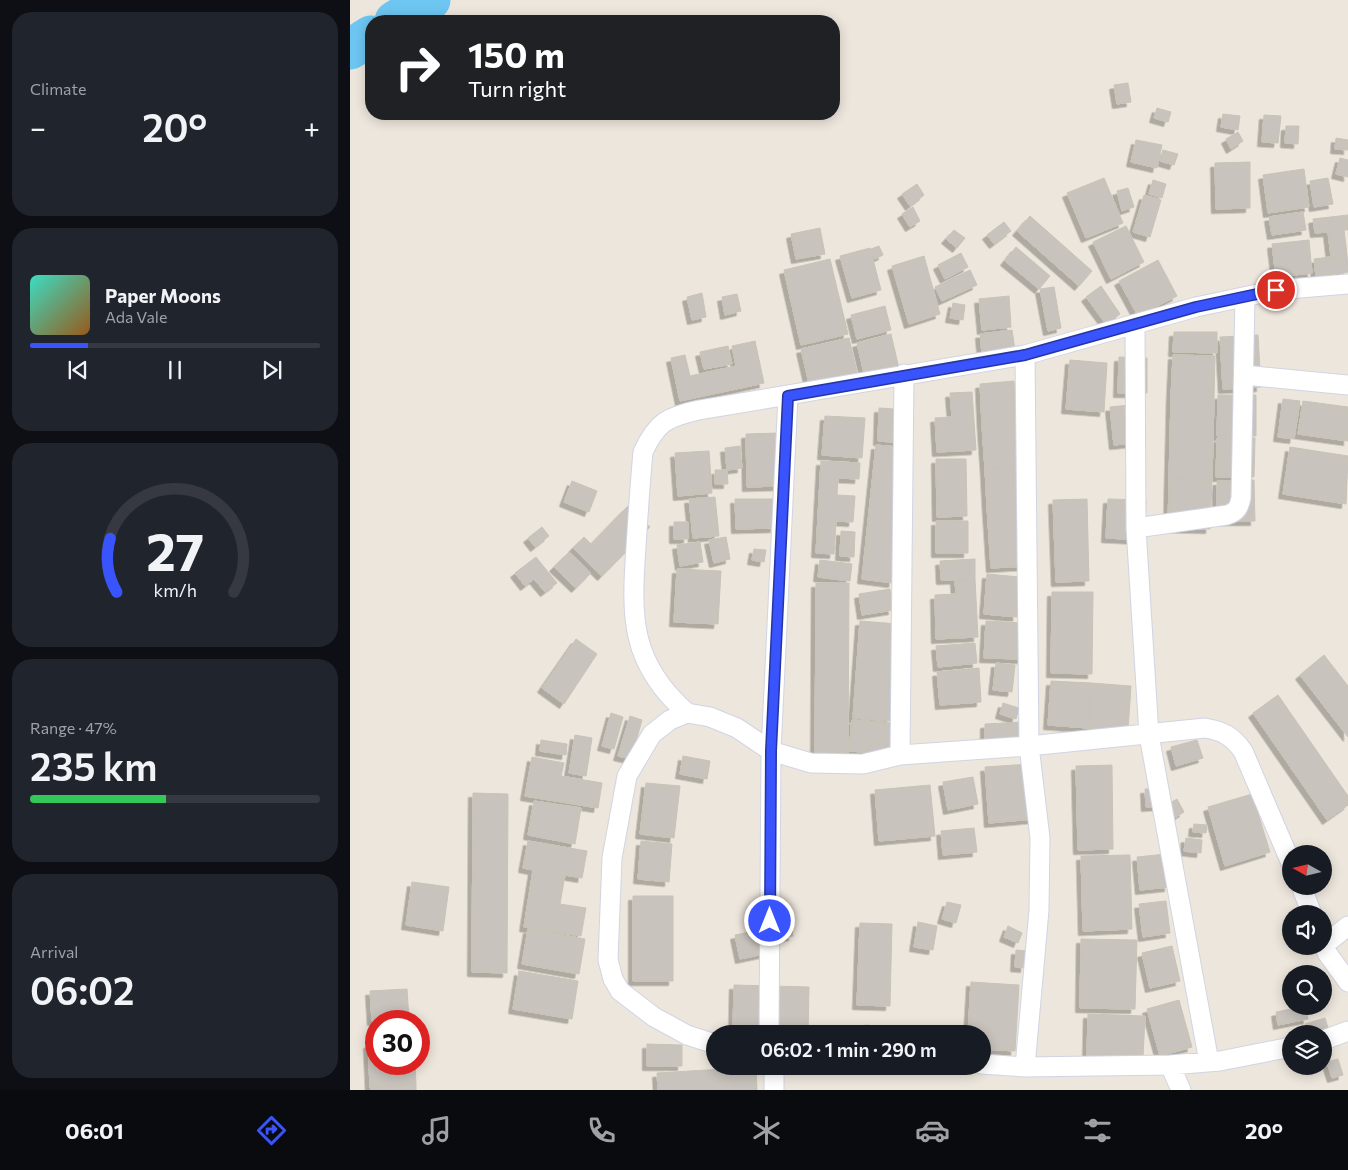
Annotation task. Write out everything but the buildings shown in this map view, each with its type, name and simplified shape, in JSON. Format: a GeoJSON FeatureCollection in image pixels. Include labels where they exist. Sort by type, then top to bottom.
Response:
{"type":"FeatureCollection","features":[{"type":"Feature","properties":{"kind":"street"},"geometry":{"type":"LineString","coordinates":[[687,713],[666,694],[654,676],[635,629],[634,578],[643,452],[651,436],[661,424],[674,416],[904,374],[1025,355],[1196,307],[1276,290],[1348,284]]}},
{"type":"Feature","properties":{"kind":"street"},"geometry":{"type":"LineString","coordinates":[[1136,528],[1227,515],[1239,507],[1242,498],[1245,297]]}},
{"type":"Feature","properties":{"kind":"street"},"geometry":{"type":"LineString","coordinates":[[1135,324],[1136,528],[1149,735],[1209,1062]]}},
{"type":"Feature","properties":{"kind":"street"},"geometry":{"type":"LineString","coordinates":[[1025,355],[1028,746],[1040,838],[1039,910],[1025,1067]]}},
{"type":"Feature","properties":{"kind":"street"},"geometry":{"type":"LineString","coordinates":[[900,755],[904,374]]}},
{"type":"Feature","properties":{"kind":"street"},"geometry":{"type":"LineString","coordinates":[[1244,375],[1348,385]]}},
{"type":"Feature","properties":{"kind":"street"},"geometry":{"type":"LineString","coordinates":[[769,1025],[771,751],[788,396]]}},
{"type":"Feature","properties":{"kind":"street"},"geometry":{"type":"LineString","coordinates":[[706,1041],[687,1035],[654,1017],[620,991],[613,979],[608,960],[612,858],[627,776],[652,734],[670,720],[687,713],[710,717],[737,728],[771,751],[811,763],[863,764],[900,755],[1028,746],[1205,728],[1222,731],[1234,739],[1243,751],[1283,845]]}},
{"type":"Feature","properties":{"kind":"street"},"geometry":{"type":"LineString","coordinates":[[1332,938],[1348,926]]}},
{"type":"Feature","properties":{"kind":"street"},"geometry":{"type":"LineString","coordinates":[[1331,955],[1348,982]]}},
{"type":"Feature","properties":{"kind":"street"},"geometry":{"type":"LineString","coordinates":[[1332,1037],[1348,1032]]}},
{"type":"Feature","properties":{"kind":"street"},"geometry":{"type":"LineString","coordinates":[[991,1065],[1025,1067],[1170,1065],[1209,1062],[1282,1049]]}},
{"type":"Feature","properties":{"kind":"street"},"geometry":{"type":"LineString","coordinates":[[1170,1065],[1181,1090]]}},
{"type":"Feature","properties":{"kind":"street"},"geometry":{"type":"LineString","coordinates":[[774,1075],[774,1090]]}},
{"type":"Feature","properties":{"kind":"waterway"},"geometry":{"type":"LineString","coordinates":[[405,15],[430,0]]}},
{"type":"Feature","properties":{"kind":"waterway"},"geometry":{"type":"LineString","coordinates":[[350,49],[365,40]]}},
{"type":"Feature","properties":{"kind":"route"},"geometry":{"type":"LineString","coordinates":[[770,921],[771,751],[788,396],[904,374],[1025,355],[1196,307],[1276,290]]}}]}
